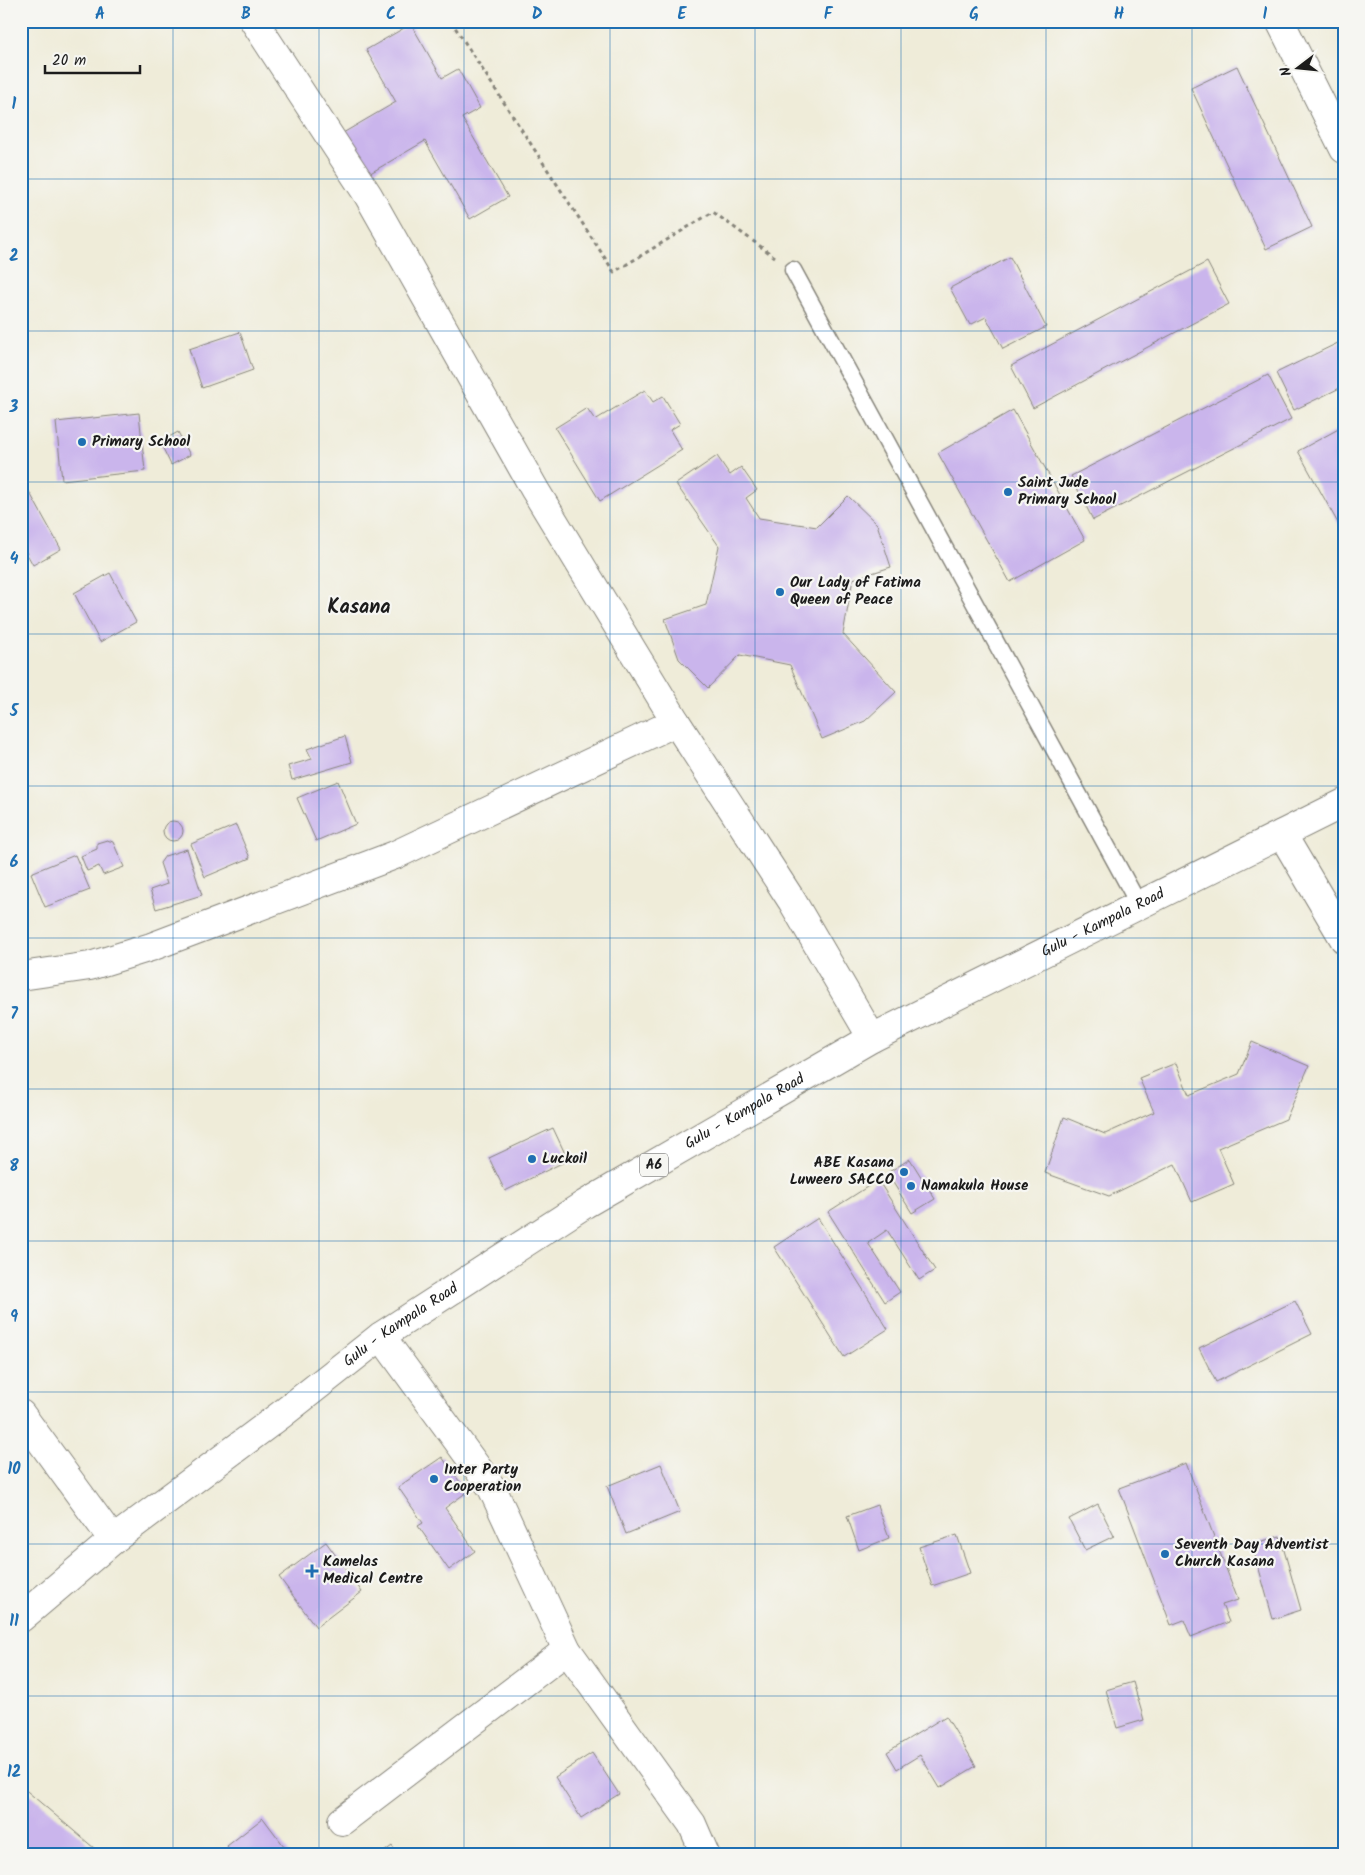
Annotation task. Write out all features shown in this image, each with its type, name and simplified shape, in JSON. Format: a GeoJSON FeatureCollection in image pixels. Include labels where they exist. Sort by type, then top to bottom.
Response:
{"type":"FeatureCollection","features":[{"type":"Feature","properties":{"kind":"street"},"geometry":{"type":"LineString","coordinates":[[254,21],[368,195],[535,490],[676,722],[792,901],[872,1038]]}},
{"type":"Feature","properties":{"kind":"street"},"geometry":{"type":"LineString","coordinates":[[1280,21],[1344,149]]}},
{"type":"Feature","properties":{"kind":"street"},"geometry":{"type":"LineString","coordinates":[[23,973],[90,966],[151,947],[395,855],[676,722]]}},
{"type":"Feature","properties":{"kind":"street","name":"Gulu - Kampala Road"},"geometry":{"type":"LineString","coordinates":[[21,1618],[113,1540],[282,1414],[381,1336],[585,1204],[872,1038],[1344,803]]}},
{"type":"Feature","properties":{"kind":"street"},"geometry":{"type":"LineString","coordinates":[[1282,834],[1344,939]]}},
{"type":"Feature","properties":{"kind":"street"},"geometry":{"type":"LineString","coordinates":[[381,1336],[492,1488],[567,1650],[692,1824],[705,1854]]}},
{"type":"Feature","properties":{"kind":"street"},"geometry":{"type":"LineString","coordinates":[[21,1414],[113,1540]]}},
{"type":"Feature","properties":{"kind":"street"},"geometry":{"type":"LineString","coordinates":[[342,1821],[567,1650]]}},
{"type":"Feature","properties":{"kind":"lane"},"geometry":{"type":"LineString","coordinates":[[793,270],[1139,905]]}},
{"type":"Feature","properties":{"kind":"path"},"geometry":{"type":"LineString","coordinates":[[451,21],[614,272],[713,212],[793,270]]}},
{"type":"Feature","properties":{"kind":"building"},"geometry":{"type":"Polygon","coordinates":[[[411,24],[442,78],[458,69],[480,108],[462,118],[508,197],[470,219],[425,141],[367,175],[343,133],[396,102],[366,50],[411,24]]]}},
{"type":"Feature","properties":{"kind":"building"},"geometry":{"type":"Polygon","coordinates":[[[1237,66],[1312,227],[1266,249],[1191,88],[1237,66]]]}},
{"type":"Feature","properties":{"kind":"building"},"geometry":{"type":"Polygon","coordinates":[[[1010,257],[1046,327],[1003,349],[986,317],[970,325],[950,288],[1010,257]]]}},
{"type":"Feature","properties":{"kind":"building"},"geometry":{"type":"Polygon","coordinates":[[[1207,262],[1229,304],[1033,408],[1011,366],[1207,262]]]}},
{"type":"Feature","properties":{"kind":"building"},"geometry":{"type":"Polygon","coordinates":[[[240,332],[253,370],[202,388],[189,349],[240,332]]]}},
{"type":"Feature","properties":{"kind":"building"},"geometry":{"type":"Polygon","coordinates":[[[1344,340],[1344,386],[1294,410],[1276,373],[1344,340]]]}},
{"type":"Feature","properties":{"kind":"building"},"geometry":{"type":"Polygon","coordinates":[[[1268,375],[1291,419],[1093,520],[1071,476],[1268,375]]]}},
{"type":"Feature","properties":{"kind":"building"},"geometry":{"type":"Polygon","coordinates":[[[645,390],[653,402],[663,396],[680,424],[670,430],[682,450],[600,501],[555,428],[587,408],[595,420],[645,390]]]}},
{"type":"Feature","properties":{"kind":"building"},"geometry":{"type":"Polygon","coordinates":[[[1013,410],[1085,540],[1010,582],[938,453],[1013,410]]]}},
{"type":"Feature","properties":{"kind":"building"},"geometry":{"type":"Polygon","coordinates":[[[139,413],[145,471],[62,480],[56,422],[139,413]]]}},
{"type":"Feature","properties":{"kind":"building"},"geometry":{"type":"Polygon","coordinates":[[[1344,426],[1344,534],[1298,451],[1344,426]]]}},
{"type":"Feature","properties":{"kind":"building"},"geometry":{"type":"Polygon","coordinates":[[[178,432],[190,455],[171,465],[160,442],[178,432]]]}},
{"type":"Feature","properties":{"kind":"building","name":"Our Lady of Fatima Queen of Peace"},"geometry":{"type":"Polygon","coordinates":[[[717,456],[730,475],[741,467],[757,490],[746,498],[759,518],[817,527],[848,496],[877,524],[891,567],[853,579],[843,634],[896,692],[865,721],[822,739],[790,665],[740,655],[708,688],[679,659],[665,619],[706,605],[719,546],[676,484],[717,456]]]}},
{"type":"Feature","properties":{"kind":"building"},"geometry":{"type":"Polygon","coordinates":[[[21,477],[61,549],[33,565],[21,543],[21,477]]]}},
{"type":"Feature","properties":{"kind":"building"},"geometry":{"type":"Polygon","coordinates":[[[110,573],[136,622],[100,642],[74,593],[110,573]]]}},
{"type":"Feature","properties":{"kind":"building"},"geometry":{"type":"Polygon","coordinates":[[[345,736],[352,762],[292,780],[288,766],[312,759],[307,749],[345,736]]]}},
{"type":"Feature","properties":{"kind":"building"},"geometry":{"type":"Polygon","coordinates":[[[338,781],[356,824],[316,841],[297,798],[338,781]]]}},
{"type":"Feature","properties":{"kind":"building"},"geometry":{"type":"Polygon","coordinates":[[[173,821],[180,824],[183,831],[180,838],[173,841],[166,838],[163,831],[166,824],[173,821]]]}},
{"type":"Feature","properties":{"kind":"building"},"geometry":{"type":"Polygon","coordinates":[[[236,825],[250,858],[205,877],[191,844],[236,825]]]}},
{"type":"Feature","properties":{"kind":"building"},"geometry":{"type":"Polygon","coordinates":[[[107,840],[113,842],[124,867],[103,875],[99,866],[87,871],[81,856],[97,849],[97,843],[107,840]]]}},
{"type":"Feature","properties":{"kind":"building"},"geometry":{"type":"Polygon","coordinates":[[[187,849],[202,895],[156,909],[150,890],[167,884],[160,863],[165,856],[187,849]]]}},
{"type":"Feature","properties":{"kind":"building"},"geometry":{"type":"Polygon","coordinates":[[[75,855],[90,890],[45,907],[31,873],[75,855]]]}},
{"type":"Feature","properties":{"kind":"building"},"geometry":{"type":"Polygon","coordinates":[[[1252,1042],[1309,1066],[1286,1119],[1218,1148],[1234,1184],[1192,1202],[1175,1164],[1109,1196],[1045,1173],[1064,1117],[1105,1134],[1154,1112],[1139,1078],[1176,1063],[1189,1095],[1239,1074],[1252,1042]]]}},
{"type":"Feature","properties":{"kind":"building"},"geometry":{"type":"Polygon","coordinates":[[[553,1128],[568,1160],[505,1191],[489,1158],[553,1128]]]}},
{"type":"Feature","properties":{"kind":"building","name":"Namakula House"},"geometry":{"type":"Polygon","coordinates":[[[910,1159],[935,1199],[912,1213],[887,1173],[910,1159]]]}},
{"type":"Feature","properties":{"kind":"building"},"geometry":{"type":"Polygon","coordinates":[[[878,1180],[935,1270],[919,1280],[887,1230],[868,1243],[900,1292],[885,1302],[828,1212],[878,1180]]]}},
{"type":"Feature","properties":{"kind":"building"},"geometry":{"type":"Polygon","coordinates":[[[818,1218],[888,1329],[844,1357],[774,1247],[818,1218]]]}},
{"type":"Feature","properties":{"kind":"building"},"geometry":{"type":"Polygon","coordinates":[[[1295,1301],[1312,1334],[1216,1382],[1199,1348],[1295,1301]]]}},
{"type":"Feature","properties":{"kind":"building"},"geometry":{"type":"Polygon","coordinates":[[[442,1457],[467,1492],[445,1508],[475,1551],[449,1570],[418,1526],[423,1523],[398,1487],[442,1457]]]}},
{"type":"Feature","properties":{"kind":"building"},"geometry":{"type":"Polygon","coordinates":[[[1186,1463],[1238,1600],[1222,1605],[1229,1622],[1191,1637],[1184,1620],[1171,1625],[1119,1488],[1186,1463]]]}},
{"type":"Feature","properties":{"kind":"building"},"geometry":{"type":"Polygon","coordinates":[[[661,1464],[680,1512],[626,1534],[607,1486],[661,1464]]]}},
{"type":"Feature","properties":{"kind":"building"},"geometry":{"type":"Polygon","coordinates":[[[1098,1504],[1114,1536],[1085,1550],[1069,1519],[1098,1504]]]}},
{"type":"Feature","properties":{"kind":"building"},"geometry":{"type":"Polygon","coordinates":[[[877,1505],[889,1538],[859,1550],[847,1516],[877,1505]]]}},
{"type":"Feature","properties":{"kind":"building"},"geometry":{"type":"Polygon","coordinates":[[[957,1535],[970,1573],[932,1586],[919,1547],[957,1535]]]}},
{"type":"Feature","properties":{"kind":"building"},"geometry":{"type":"Polygon","coordinates":[[[1280,1536],[1301,1610],[1273,1619],[1252,1544],[1280,1536]]]}},
{"type":"Feature","properties":{"kind":"building"},"geometry":{"type":"Polygon","coordinates":[[[326,1542],[362,1592],[316,1627],[279,1577],[326,1542]]]}},
{"type":"Feature","properties":{"kind":"building"},"geometry":{"type":"Polygon","coordinates":[[[1133,1682],[1144,1720],[1117,1728],[1106,1690],[1133,1682]]]}},
{"type":"Feature","properties":{"kind":"building"},"geometry":{"type":"Polygon","coordinates":[[[946,1716],[976,1766],[940,1788],[920,1755],[897,1769],[887,1752],[946,1716]]]}},
{"type":"Feature","properties":{"kind":"building"},"geometry":{"type":"Polygon","coordinates":[[[592,1753],[619,1794],[581,1818],[555,1777],[592,1753]]]}},
{"type":"Feature","properties":{"kind":"building"},"geometry":{"type":"Polygon","coordinates":[[[21,1786],[101,1854],[21,1854],[21,1786]]]}},
{"type":"Feature","properties":{"kind":"building"},"geometry":{"type":"Polygon","coordinates":[[[263,1818],[290,1854],[233,1854],[227,1846],[263,1818]]]}},
{"type":"Feature","properties":{"kind":"building"},"geometry":{"type":"Polygon","coordinates":[[[392,1846],[397,1854],[381,1854],[392,1846]]]}},
{"type":"Feature","properties":{"kind":"place","name":"Primary School"},"geometry":{"type":"Point","coordinates":[82,442]}},
{"type":"Feature","properties":{"kind":"place","name":"Saint Jude Primary School"},"geometry":{"type":"Point","coordinates":[1008,492]}},
{"type":"Feature","properties":{"kind":"place","name":"Our Lady of Fatima Queen of Peace"},"geometry":{"type":"Point","coordinates":[780,592]}},
{"type":"Feature","properties":{"kind":"place","name":"Luckoil"},"geometry":{"type":"Point","coordinates":[532,1159]}},
{"type":"Feature","properties":{"kind":"place","name":"ABE Kasana Luweero SACCO"},"geometry":{"type":"Point","coordinates":[904,1172]}},
{"type":"Feature","properties":{"kind":"place","name":"Namakula House"},"geometry":{"type":"Point","coordinates":[911,1186]}},
{"type":"Feature","properties":{"kind":"place","name":"Inter Party Cooperation"},"geometry":{"type":"Point","coordinates":[434,1479]}},
{"type":"Feature","properties":{"kind":"place","name":"Seventh Day Adventist Church Kasana"},"geometry":{"type":"Point","coordinates":[1165,1554]}},
{"type":"Feature","properties":{"kind":"place","name":"Kamelas Medical Centre"},"geometry":{"type":"Point","coordinates":[312,1571]}},
{"type":"Feature","properties":{"kind":"district","name":"Kasana"},"geometry":{"type":"Point","coordinates":[359,608]}}]}
